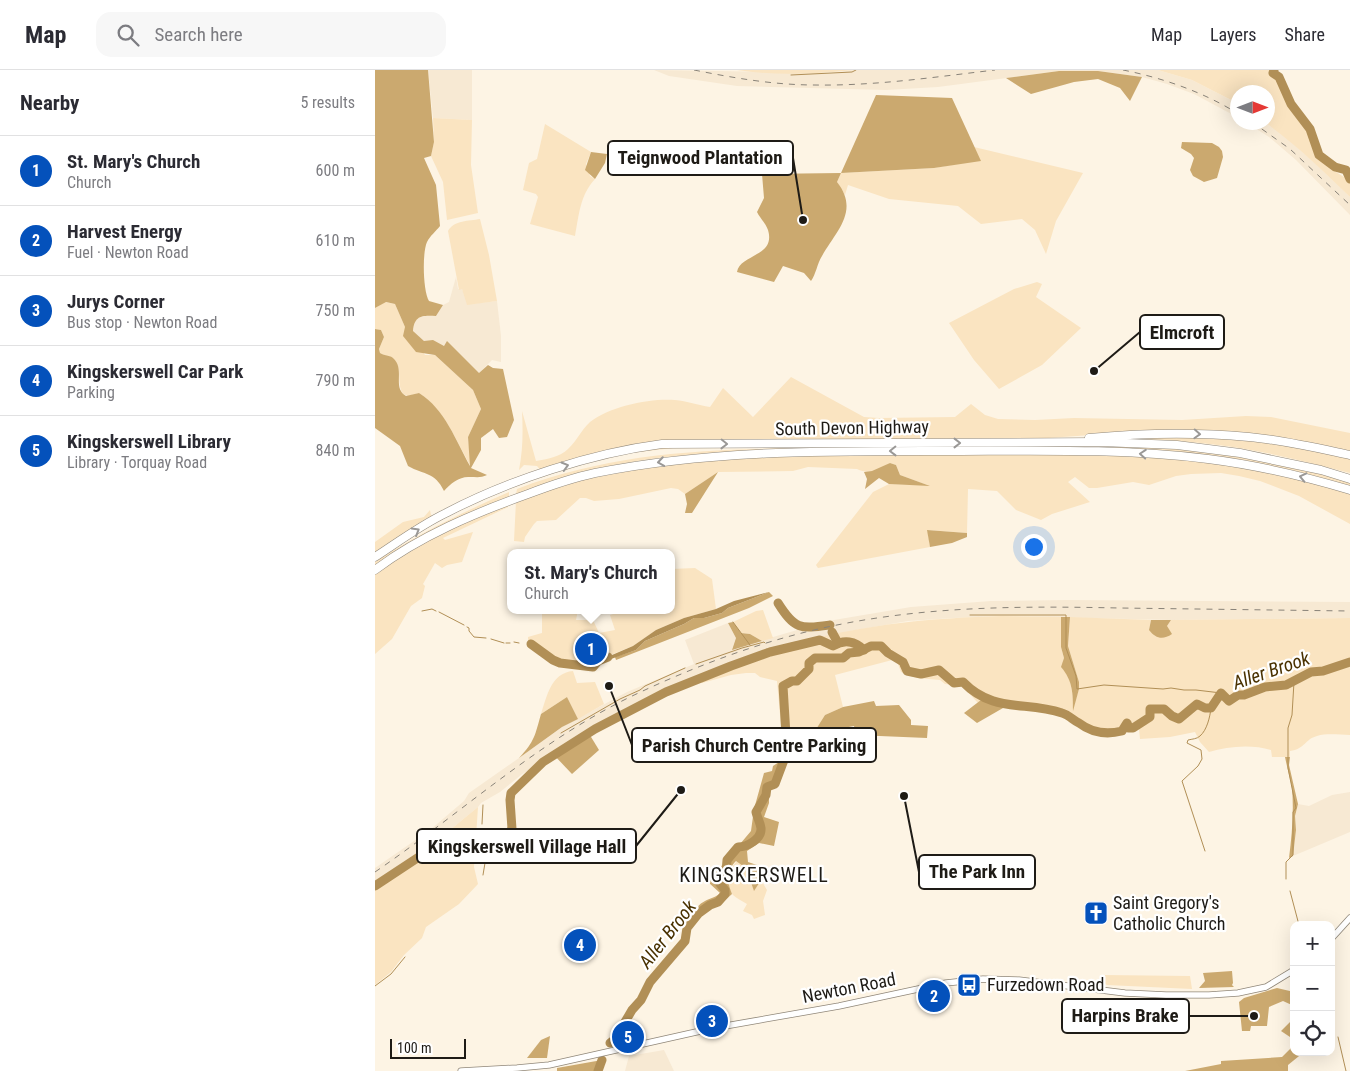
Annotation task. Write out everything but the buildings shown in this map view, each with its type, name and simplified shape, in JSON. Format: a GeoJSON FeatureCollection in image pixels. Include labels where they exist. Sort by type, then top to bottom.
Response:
{"type":"FeatureCollection","features":[{"type":"Feature","properties":{"kind":"highway"},"geometry":{"type":"LineString","coordinates":[[1039,442],[1114,435],[1186,433],[1250,437],[1350,455]]}},
{"type":"Feature","properties":{"kind":"highway","name":"South Devon Highway"},"geometry":{"type":"LineString","coordinates":[[375,557],[445,513],[485,494],[529,477],[636,447],[663,444],[1101,442],[1177,445],[1280,461],[1350,479]]}},
{"type":"Feature","properties":{"kind":"highway","name":"South Devon Highway"},"geometry":{"type":"LineString","coordinates":[[375,570],[387,561],[444,529],[496,505],[553,485],[593,473],[682,459],[732,454],[897,451],[1138,453],[1207,459],[1269,469],[1314,479],[1350,490]]}},
{"type":"Feature","properties":{"kind":"street"},"geometry":{"type":"LineString","coordinates":[[1335,935],[1350,918]]}},
{"type":"Feature","properties":{"kind":"street","name":"Newton Road"},"geometry":{"type":"LineString","coordinates":[[461,1071],[549,1065],[715,1028],[839,1006],[946,984],[983,979],[997,978],[1107,991],[1166,995],[1228,994],[1258,989],[1276,982],[1290,973]]}},
{"type":"Feature","properties":{"kind":"shaded area"},"geometry":{"type":"Polygon","coordinates":[[[375,70],[428,70],[434,142],[431,156],[424,158],[436,185],[440,226],[428,240],[425,247],[424,281],[429,301],[443,305],[436,316],[423,316],[417,319],[413,331],[424,341],[433,340],[444,346],[447,341],[479,373],[488,365],[493,368],[503,369],[514,420],[507,437],[499,438],[493,429],[481,438],[481,450],[471,468],[487,475],[459,479],[444,491],[433,477],[408,466],[400,446],[375,428],[375,329],[381,330],[384,337],[379,349],[380,353],[391,357],[397,363],[402,393],[406,396],[419,393],[436,408],[449,426],[470,466],[468,437],[481,409],[473,390],[435,355],[416,352],[403,336],[405,327],[395,304],[386,302],[375,308],[375,70]]]}},
{"type":"Feature","properties":{"kind":"shaded area"},"geometry":{"type":"Polygon","coordinates":[[[428,70],[472,70],[472,120],[433,118],[428,70]]]}},
{"type":"Feature","properties":{"kind":"shaded area"},"geometry":{"type":"Polygon","coordinates":[[[654,70],[832,73],[854,70],[1158,70],[1192,80],[1230,99],[1230,113],[1194,94],[1167,84],[1142,77],[1098,71],[1059,71],[938,87],[886,90],[737,86],[669,76],[654,70]]]}},
{"type":"Feature","properties":{"kind":"shaded area"},"geometry":{"type":"Polygon","coordinates":[[[737,70],[854,70],[796,74],[737,70]]]}},
{"type":"Feature","properties":{"kind":"shaded area"},"geometry":{"type":"Polygon","coordinates":[[[1158,70],[1274,70],[1291,104],[1310,129],[1319,155],[1330,168],[1350,181],[1350,197],[1299,149],[1275,130],[1275,85],[1230,85],[1230,99],[1192,80],[1158,70]]]}},
{"type":"Feature","properties":{"kind":"shaded area"},"geometry":{"type":"Polygon","coordinates":[[[1059,71],[1098,71],[1142,77],[1130,101],[1120,88],[1098,79],[1074,82],[1031,94],[1006,78],[1059,71]]]}},
{"type":"Feature","properties":{"kind":"shaded area"},"geometry":{"type":"Polygon","coordinates":[[[876,95],[952,98],[981,161],[934,168],[841,173],[876,95]]]}},
{"type":"Feature","properties":{"kind":"shaded area"},"geometry":{"type":"Polygon","coordinates":[[[433,118],[472,120],[471,165],[478,213],[447,220],[443,182],[431,156],[434,142],[433,118]]]}},
{"type":"Feature","properties":{"kind":"shaded area"},"geometry":{"type":"Polygon","coordinates":[[[545,124],[591,152],[586,164],[590,176],[595,179],[583,199],[575,236],[530,224],[538,197],[536,194],[523,190],[529,163],[537,159],[545,124]]]}},
{"type":"Feature","properties":{"kind":"shaded area"},"geometry":{"type":"Polygon","coordinates":[[[1275,129],[1317,165],[1350,197],[1350,215],[1296,160],[1258,130],[1275,129]]]}},
{"type":"Feature","properties":{"kind":"shaded area"},"geometry":{"type":"Polygon","coordinates":[[[1182,142],[1212,143],[1219,147],[1223,157],[1217,178],[1204,182],[1193,176],[1190,170],[1194,158],[1181,148],[1182,142]]]}},
{"type":"Feature","properties":{"kind":"shaded area"},"geometry":{"type":"Polygon","coordinates":[[[974,147],[1083,173],[1056,221],[1046,254],[1035,230],[1022,219],[981,224],[958,206],[889,199],[848,185],[845,195],[837,182],[841,173],[934,168],[980,160],[974,147]]]}},
{"type":"Feature","properties":{"kind":"shaded area"},"geometry":{"type":"Polygon","coordinates":[[[591,152],[607,154],[605,163],[595,179],[585,170],[591,152]]]}},
{"type":"Feature","properties":{"kind":"shaded area"},"geometry":{"type":"Polygon","coordinates":[[[841,173],[837,182],[844,192],[846,212],[839,229],[820,259],[811,281],[804,273],[783,266],[774,282],[737,272],[744,262],[767,245],[769,239],[768,230],[757,212],[764,198],[762,174],[841,173]]]}},
{"type":"Feature","properties":{"kind":"shaded area"},"geometry":{"type":"Polygon","coordinates":[[[480,219],[489,255],[497,301],[467,305],[462,289],[459,290],[448,231],[458,223],[480,219]]]}},
{"type":"Feature","properties":{"kind":"shaded area"},"geometry":{"type":"Polygon","coordinates":[[[456,277],[458,289],[462,289],[469,304],[497,301],[501,336],[501,362],[492,360],[479,373],[447,342],[444,346],[424,341],[413,331],[413,324],[417,318],[422,315],[436,316],[443,305],[449,302],[456,277]]]}},
{"type":"Feature","properties":{"kind":"shaded area"},"geometry":{"type":"Polygon","coordinates":[[[1037,282],[1042,284],[1036,297],[1081,328],[1042,365],[999,389],[974,360],[949,323],[1014,289],[1037,282]]]}},
{"type":"Feature","properties":{"kind":"shaded area"},"geometry":{"type":"Polygon","coordinates":[[[385,302],[395,304],[405,327],[425,355],[435,355],[473,390],[481,409],[468,437],[471,467],[436,408],[419,393],[408,396],[403,394],[397,364],[391,358],[380,353],[379,349],[384,337],[381,330],[375,329],[375,308],[385,302]]]}},
{"type":"Feature","properties":{"kind":"shaded area"},"geometry":{"type":"Polygon","coordinates":[[[791,377],[864,417],[955,417],[971,404],[985,415],[998,419],[1182,420],[1246,416],[1271,417],[1350,433],[1350,451],[1297,441],[1135,432],[1048,438],[708,444],[630,453],[541,471],[537,466],[524,465],[519,470],[522,441],[522,411],[536,461],[565,452],[584,428],[598,416],[631,404],[654,400],[675,400],[710,407],[723,388],[753,417],[791,377]]]}},
{"type":"Feature","properties":{"kind":"shaded area"},"geometry":{"type":"Polygon","coordinates":[[[1186,435],[1259,441],[1350,457],[1350,473],[1258,451],[1183,441],[1119,439],[1119,437],[1186,435]]]}},
{"type":"Feature","properties":{"kind":"shaded area"},"geometry":{"type":"Polygon","coordinates":[[[1144,447],[1214,451],[1350,480],[1350,486],[1297,472],[1206,456],[761,451],[678,456],[637,461],[587,471],[516,495],[517,489],[554,476],[592,467],[629,460],[704,451],[780,448],[1144,447]]]}},
{"type":"Feature","properties":{"kind":"shaded area"},"geometry":{"type":"Polygon","coordinates":[[[1050,454],[1137,457],[1180,460],[1266,471],[1350,494],[1350,524],[1299,496],[1260,481],[1239,476],[1221,473],[1191,474],[1176,476],[1149,485],[1133,482],[1097,488],[1089,488],[1075,477],[1068,482],[1090,502],[1052,514],[1041,520],[1016,510],[997,491],[968,489],[967,533],[928,530],[930,547],[818,568],[816,565],[873,492],[889,484],[927,485],[900,475],[896,465],[890,463],[870,472],[857,469],[808,467],[793,471],[718,472],[685,494],[678,489],[671,488],[619,499],[594,501],[580,498],[556,520],[537,521],[525,537],[524,542],[514,541],[516,501],[583,480],[665,464],[753,457],[1050,454]]]}},
{"type":"Feature","properties":{"kind":"shaded area"},"geometry":{"type":"Polygon","coordinates":[[[890,463],[896,465],[900,475],[930,486],[889,484],[879,478],[865,489],[867,479],[864,472],[872,471],[890,463]]]}},
{"type":"Feature","properties":{"kind":"shaded area"},"geometry":{"type":"Polygon","coordinates":[[[718,472],[692,513],[685,513],[687,504],[685,494],[718,472]]]}},
{"type":"Feature","properties":{"kind":"shaded area"},"geometry":{"type":"Polygon","coordinates":[[[509,492],[509,497],[375,567],[375,562],[424,533],[509,492]]]}},
{"type":"Feature","properties":{"kind":"shaded area"},"geometry":{"type":"Polygon","coordinates":[[[508,503],[508,507],[443,538],[445,540],[473,532],[462,562],[442,568],[435,563],[423,584],[425,586],[422,598],[411,606],[392,639],[375,654],[375,573],[434,537],[508,503]]]}},
{"type":"Feature","properties":{"kind":"shaded area"},"geometry":{"type":"Polygon","coordinates":[[[430,510],[431,515],[436,516],[425,526],[375,555],[375,542],[403,522],[424,517],[430,510]]]}},
{"type":"Feature","properties":{"kind":"shaded area"},"geometry":{"type":"Polygon","coordinates":[[[927,530],[967,533],[967,537],[952,543],[930,547],[927,530]]]}},
{"type":"Feature","properties":{"kind":"shaded area"},"geometry":{"type":"Polygon","coordinates":[[[695,568],[712,579],[716,609],[684,618],[656,630],[633,646],[601,659],[593,667],[557,661],[542,654],[528,641],[528,637],[542,633],[542,614],[577,614],[576,620],[593,620],[599,633],[615,630],[610,615],[613,614],[675,614],[675,569],[695,568]]]}},
{"type":"Feature","properties":{"kind":"shaded area"},"geometry":{"type":"Polygon","coordinates":[[[769,592],[773,596],[749,608],[616,660],[615,657],[636,650],[645,641],[694,618],[704,618],[722,613],[728,608],[769,592]]]}},
{"type":"Feature","properties":{"kind":"shaded area"},"geometry":{"type":"Polygon","coordinates":[[[769,592],[728,608],[722,613],[704,618],[694,618],[645,641],[636,650],[611,659],[598,661],[633,646],[656,630],[684,618],[716,609],[734,601],[769,592]]]}},
{"type":"Feature","properties":{"kind":"shaded area"},"geometry":{"type":"Polygon","coordinates":[[[991,601],[1350,602],[1350,618],[1171,620],[1001,616],[954,618],[908,621],[802,642],[699,676],[652,697],[588,732],[481,803],[433,844],[375,887],[375,868],[430,830],[464,801],[469,793],[562,727],[627,692],[694,664],[685,640],[728,623],[736,638],[732,649],[828,621],[911,607],[991,601]]]}},
{"type":"Feature","properties":{"kind":"shaded area"},"geometry":{"type":"Polygon","coordinates":[[[763,610],[773,638],[762,641],[750,634],[741,633],[733,622],[756,611],[763,610]]]}},
{"type":"Feature","properties":{"kind":"shaded area"},"geometry":{"type":"Polygon","coordinates":[[[1001,616],[1061,617],[1061,647],[1064,658],[1062,667],[1071,686],[1073,708],[1079,689],[1079,682],[1068,646],[1070,617],[1151,620],[1149,630],[1167,626],[1171,620],[1350,618],[1350,735],[1329,734],[1313,737],[1299,748],[1290,751],[1290,757],[1272,757],[1271,750],[1248,746],[1224,748],[1209,752],[1200,742],[1195,732],[1170,737],[1140,739],[1139,729],[1124,729],[1104,735],[1069,715],[1051,709],[981,700],[978,703],[962,686],[945,684],[940,680],[917,678],[901,672],[896,659],[835,675],[843,707],[825,715],[813,734],[782,737],[777,681],[760,677],[755,673],[746,673],[702,683],[699,676],[788,646],[875,626],[925,620],[1001,616]]]}},
{"type":"Feature","properties":{"kind":"shaded area"},"geometry":{"type":"Polygon","coordinates":[[[1061,617],[1070,617],[1068,646],[1079,682],[1073,711],[1070,683],[1061,667],[1064,658],[1061,647],[1061,617]]]}},
{"type":"Feature","properties":{"kind":"shaded area"},"geometry":{"type":"Polygon","coordinates":[[[1151,620],[1171,620],[1167,626],[1172,634],[1163,638],[1154,635],[1149,630],[1151,620]]]}},
{"type":"Feature","properties":{"kind":"shaded area"},"geometry":{"type":"Polygon","coordinates":[[[733,622],[741,633],[750,634],[762,641],[732,650],[736,638],[728,623],[733,622]]]}},
{"type":"Feature","properties":{"kind":"shaded area"},"geometry":{"type":"Polygon","coordinates":[[[573,671],[577,683],[595,682],[604,704],[578,719],[567,697],[541,714],[551,686],[560,676],[573,671]]]}},
{"type":"Feature","properties":{"kind":"shaded area"},"geometry":{"type":"Polygon","coordinates":[[[567,697],[578,719],[562,727],[519,758],[534,738],[541,714],[567,697]]]}},
{"type":"Feature","properties":{"kind":"shaded area"},"geometry":{"type":"Polygon","coordinates":[[[981,700],[1010,704],[977,723],[964,713],[981,700]]]}},
{"type":"Feature","properties":{"kind":"shaded area"},"geometry":{"type":"Polygon","coordinates":[[[874,701],[876,706],[899,705],[911,720],[911,725],[928,726],[927,738],[856,735],[854,726],[813,734],[825,715],[843,707],[874,701]]]}},
{"type":"Feature","properties":{"kind":"shaded area"},"geometry":{"type":"Polygon","coordinates":[[[588,732],[599,750],[572,774],[553,754],[588,732]]]}},
{"type":"Feature","properties":{"kind":"shaded area"},"geometry":{"type":"Polygon","coordinates":[[[1285,757],[1290,757],[1289,765],[1298,804],[1295,816],[1296,830],[1293,856],[1289,858],[1293,797],[1285,757]]]}},
{"type":"Feature","properties":{"kind":"shaded area"},"geometry":{"type":"Polygon","coordinates":[[[779,762],[786,762],[777,787],[769,789],[769,803],[764,817],[779,822],[774,846],[759,843],[747,851],[748,862],[757,865],[763,877],[754,891],[746,868],[736,861],[730,869],[728,877],[732,894],[722,903],[706,910],[685,933],[692,915],[698,907],[720,893],[708,882],[751,831],[754,809],[764,773],[772,771],[773,766],[779,762]]]}},
{"type":"Feature","properties":{"kind":"shaded area"},"geometry":{"type":"Polygon","coordinates":[[[1350,792],[1350,832],[1293,856],[1296,830],[1295,816],[1298,804],[1309,806],[1332,795],[1350,792]]]}},
{"type":"Feature","properties":{"kind":"shaded area"},"geometry":{"type":"Polygon","coordinates":[[[478,807],[474,867],[478,884],[459,904],[426,927],[422,938],[404,955],[391,972],[375,985],[375,887],[433,844],[478,807]]]}},
{"type":"Feature","properties":{"kind":"shaded area"},"geometry":{"type":"Polygon","coordinates":[[[737,861],[746,867],[754,890],[761,880],[767,890],[763,901],[765,915],[754,919],[752,915],[743,911],[747,904],[734,896],[730,891],[729,873],[737,861]]]}},
{"type":"Feature","properties":{"kind":"shaded area"},"geometry":{"type":"Polygon","coordinates":[[[1232,971],[1232,985],[1234,987],[1199,988],[1205,981],[1203,973],[1232,971]]]}},
{"type":"Feature","properties":{"kind":"shaded area"},"geometry":{"type":"Polygon","coordinates":[[[1104,975],[1190,976],[1192,989],[1107,985],[1105,984],[1104,975]]]}},
{"type":"Feature","properties":{"kind":"shaded area"},"geometry":{"type":"Polygon","coordinates":[[[1277,988],[1290,991],[1290,1004],[1283,1001],[1269,1007],[1267,1026],[1251,1026],[1250,1031],[1242,1031],[1239,1002],[1244,998],[1277,988]]]}},
{"type":"Feature","properties":{"kind":"shaded area"},"geometry":{"type":"Polygon","coordinates":[[[1290,1022],[1290,1037],[1281,1031],[1290,1022]]]}},
{"type":"Feature","properties":{"kind":"shaded area"},"geometry":{"type":"Polygon","coordinates":[[[550,1036],[547,1058],[527,1058],[541,1040],[550,1036]]]}},
{"type":"Feature","properties":{"kind":"shaded area"},"geometry":{"type":"Polygon","coordinates":[[[1290,1049],[1290,1056],[1299,1056],[1288,1065],[1288,1071],[1185,1071],[1221,1064],[1221,1061],[1282,1057],[1290,1049]]]}},
{"type":"Feature","properties":{"kind":"shaded area"},"geometry":{"type":"Polygon","coordinates":[[[664,1050],[674,1071],[625,1071],[629,1056],[664,1050]]]}},
{"type":"Feature","properties":{"kind":"shaded area"},"geometry":{"type":"Polygon","coordinates":[[[602,1060],[598,1071],[557,1071],[557,1068],[602,1060]]]}},
{"type":"Feature","properties":{"kind":"waterway"},"geometry":{"type":"LineString","coordinates":[[791,75],[852,72],[856,70]]}},
{"type":"Feature","properties":{"kind":"waterway"},"geometry":{"type":"LineString","coordinates":[[1274,70],[1273,73],[1279,77],[1291,104],[1310,129],[1319,155],[1335,167],[1346,170],[1350,179]]}},
{"type":"Feature","properties":{"kind":"waterway"},"geometry":{"type":"LineString","coordinates":[[778,603],[789,618],[799,626],[830,625]]}},
{"type":"Feature","properties":{"kind":"waterway"},"geometry":{"type":"LineString","coordinates":[[422,611],[432,609],[436,611]]}},
{"type":"Feature","properties":{"kind":"waterway"},"geometry":{"type":"LineString","coordinates":[[439,612],[464,625]]}},
{"type":"Feature","properties":{"kind":"waterway"},"geometry":{"type":"LineString","coordinates":[[970,615],[1066,615],[1066,648],[1076,676],[1077,689],[1104,685],[1171,688],[1221,693]]}},
{"type":"Feature","properties":{"kind":"waterway"},"geometry":{"type":"LineString","coordinates":[[733,622],[750,645]]}},
{"type":"Feature","properties":{"kind":"waterway"},"geometry":{"type":"LineString","coordinates":[[467,627],[474,637],[486,638]]}},
{"type":"Feature","properties":{"kind":"waterway"},"geometry":{"type":"LineString","coordinates":[[832,632],[838,643]]}},
{"type":"Feature","properties":{"kind":"waterway"},"geometry":{"type":"LineString","coordinates":[[491,639],[504,643]]}},
{"type":"Feature","properties":{"kind":"waterway"},"geometry":{"type":"LineString","coordinates":[[375,886],[434,847],[456,853],[473,852],[484,854],[492,850],[512,829],[511,793],[543,762],[595,729],[666,692],[770,652],[820,640],[833,646],[841,642],[849,642],[864,650]]}},
{"type":"Feature","properties":{"kind":"waterway"},"geometry":{"type":"LineString","coordinates":[[514,642],[519,643]]}},
{"type":"Feature","properties":{"kind":"waterway"},"geometry":{"type":"LineString","coordinates":[[696,664],[742,648],[765,643]]}},
{"type":"Feature","properties":{"kind":"waterway"},"geometry":{"type":"LineString","coordinates":[[531,644],[560,663],[593,667],[598,661],[608,657]]}},
{"type":"Feature","properties":{"kind":"waterway","name":"Aller Brook"},"geometry":{"type":"LineString","coordinates":[[610,1043],[615,1039],[632,1010],[641,1000],[650,982],[685,941],[687,928],[699,913],[718,902],[725,894],[725,890],[717,880],[726,872],[727,860],[738,847],[746,846],[759,836],[761,828],[756,812],[766,795],[767,787],[775,784],[787,752],[783,686],[792,681],[797,681],[809,669],[809,663],[815,658],[843,658],[849,653],[859,652],[871,646],[881,646],[888,653],[903,662],[907,671],[921,674],[939,670],[954,683],[963,682],[974,692],[986,698],[1010,705],[1048,709],[1062,713],[1089,729],[1105,733],[1122,731],[1127,723],[1129,728],[1133,728],[1150,717],[1150,709],[1164,709],[1179,719],[1197,704],[1205,708],[1211,708],[1221,693],[1229,701],[1238,695],[1244,695],[1265,687],[1286,685],[1311,672],[1323,671],[1350,662]]}},
{"type":"Feature","properties":{"kind":"waterway"},"geometry":{"type":"LineString","coordinates":[[767,649],[768,653]]}},
{"type":"Feature","properties":{"kind":"waterway"},"geometry":{"type":"LineString","coordinates":[[561,733],[620,699],[685,668]]}},
{"type":"Feature","properties":{"kind":"waterway"},"geometry":{"type":"LineString","coordinates":[[1286,879],[1286,862],[1293,855],[1293,812],[1296,808],[1288,768],[1288,728],[1292,715],[1294,682]]}},
{"type":"Feature","properties":{"kind":"waterway"},"geometry":{"type":"LineString","coordinates":[[1205,851],[1182,781],[1198,766],[1202,759],[1201,750],[1187,743],[1188,740],[1197,738],[1205,730],[1211,708]]}},
{"type":"Feature","properties":{"kind":"waterway"},"geometry":{"type":"LineString","coordinates":[[482,824],[483,805]]}},
{"type":"Feature","properties":{"kind":"waterway"},"geometry":{"type":"LineString","coordinates":[[483,875],[484,854]]}},
{"type":"Feature","properties":{"kind":"waterway"},"geometry":{"type":"LineString","coordinates":[[1290,891],[1298,921]]}},
{"type":"Feature","properties":{"kind":"waterway"},"geometry":{"type":"LineString","coordinates":[[375,986],[391,974],[405,957]]}},
{"type":"Feature","properties":{"kind":"waterway"},"geometry":{"type":"LineString","coordinates":[[1338,1037],[1346,1071]]}},
{"type":"Feature","properties":{"kind":"waterway","name":"Aller Brook"},"geometry":{"type":"LineString","coordinates":[[598,1071],[602,1060]]}},
{"type":"Feature","properties":{"kind":"railway"},"geometry":{"type":"LineString","coordinates":[[694,70],[784,84],[815,85],[883,83],[995,70]]}},
{"type":"Feature","properties":{"kind":"railway"},"geometry":{"type":"LineString","coordinates":[[1123,70],[1153,77],[1182,87],[1230,109]]}},
{"type":"Feature","properties":{"kind":"railway"},"geometry":{"type":"LineString","coordinates":[[1263,130],[1290,149],[1350,205]]}},
{"type":"Feature","properties":{"kind":"railway"},"geometry":{"type":"LineString","coordinates":[[375,872],[530,757],[596,715],[681,674],[787,637],[877,618],[980,608],[1049,607],[1350,611]]}},
{"type":"Feature","properties":{"kind":"place","name":"Teignwood Plantation"},"geometry":{"type":"Point","coordinates":[803,220]}},
{"type":"Feature","properties":{"kind":"place","name":"Elmcroft"},"geometry":{"type":"Point","coordinates":[1094,371]}},
{"type":"Feature","properties":{"kind":"place","name":"St. Mary's Church"},"geometry":{"type":"Point","coordinates":[591,649]}},
{"type":"Feature","properties":{"kind":"place","name":"Parish Church Centre Parking"},"geometry":{"type":"Point","coordinates":[609,686]}},
{"type":"Feature","properties":{"kind":"place","name":"Kingskerswell Village Hall"},"geometry":{"type":"Point","coordinates":[681,790]}},
{"type":"Feature","properties":{"kind":"place","name":"The Park Inn"},"geometry":{"type":"Point","coordinates":[904,796]}},
{"type":"Feature","properties":{"kind":"place","name":"Saint Gregory's Catholic Church"},"geometry":{"type":"Point","coordinates":[1096,913]}},
{"type":"Feature","properties":{"kind":"place","name":"Kingskerswell Car Park"},"geometry":{"type":"Point","coordinates":[580,945]}},
{"type":"Feature","properties":{"kind":"place","name":"Furzedown Road"},"geometry":{"type":"Point","coordinates":[969,985]}},
{"type":"Feature","properties":{"kind":"place","name":"Harvest Energy"},"geometry":{"type":"Point","coordinates":[934,996]}},
{"type":"Feature","properties":{"kind":"place","name":"Harpins Brake"},"geometry":{"type":"Point","coordinates":[1254,1016]}},
{"type":"Feature","properties":{"kind":"place","name":"Jurys Corner"},"geometry":{"type":"Point","coordinates":[712,1021]}},
{"type":"Feature","properties":{"kind":"place","name":"Kingskerswell Library"},"geometry":{"type":"Point","coordinates":[628,1037]}},
{"type":"Feature","properties":{"kind":"district","name":"KINGSKERSWELL"},"geometry":{"type":"Point","coordinates":[754,875]}}]}
